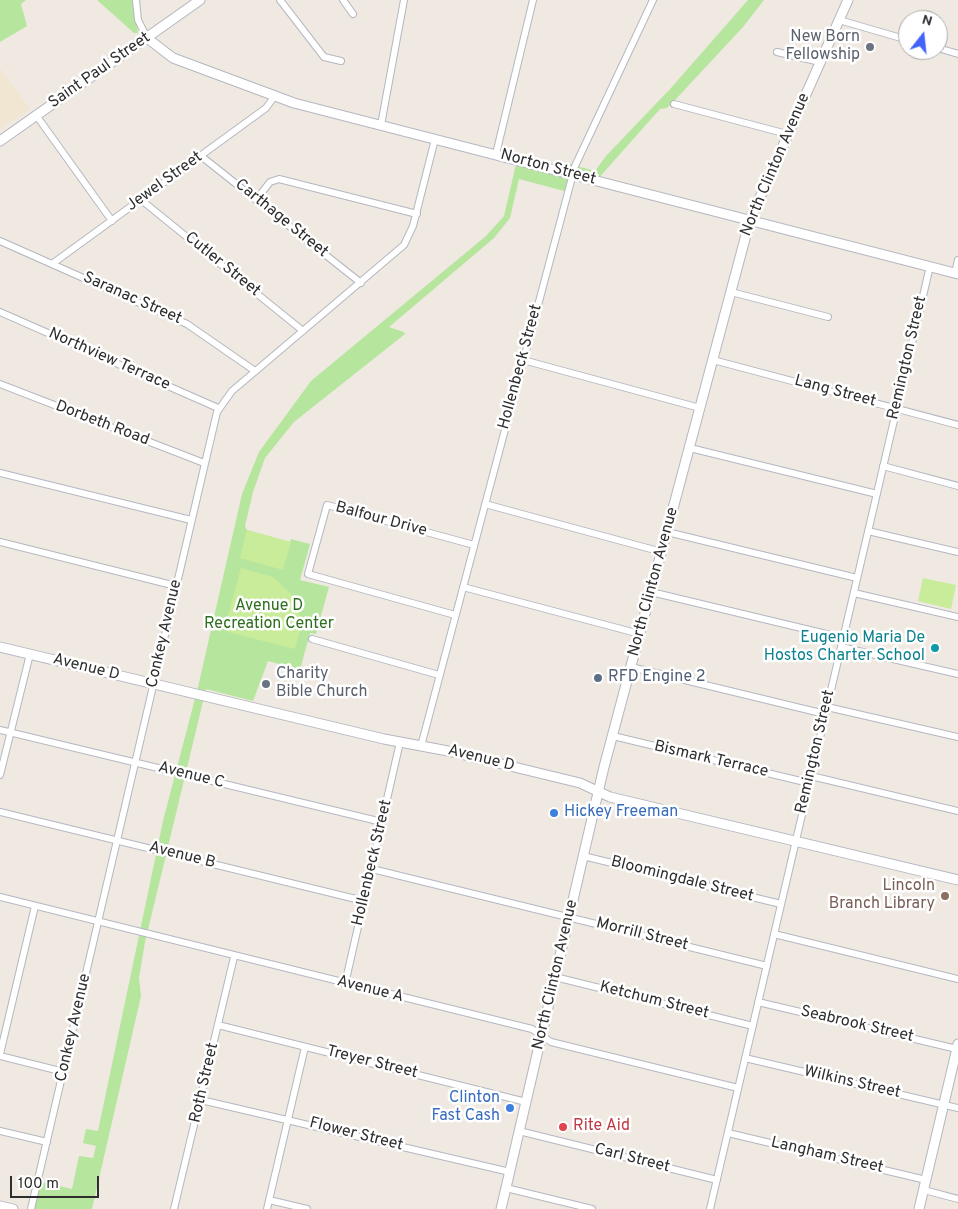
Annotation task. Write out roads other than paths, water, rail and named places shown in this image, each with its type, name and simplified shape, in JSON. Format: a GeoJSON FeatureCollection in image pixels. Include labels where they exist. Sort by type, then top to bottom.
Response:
{"type":"FeatureCollection","features":[{"type":"Feature","properties":{"kind":"street"},"geometry":{"type":"LineString","coordinates":[[136,0],[138,20],[147,38]]}},
{"type":"Feature","properties":{"kind":"street","name":"Saint Paul Street"},"geometry":{"type":"LineString","coordinates":[[0,141],[200,0]]}},
{"type":"Feature","properties":{"kind":"street"},"geometry":{"type":"LineString","coordinates":[[280,0],[324,57],[341,61]]}},
{"type":"Feature","properties":{"kind":"street"},"geometry":{"type":"LineString","coordinates":[[343,0],[353,14]]}},
{"type":"Feature","properties":{"kind":"street"},"geometry":{"type":"LineString","coordinates":[[380,125],[404,0]]}},
{"type":"Feature","properties":{"kind":"street"},"geometry":{"type":"LineString","coordinates":[[496,154],[534,0]]}},
{"type":"Feature","properties":{"kind":"street","name":"Hollenbeck Street"},"geometry":{"type":"LineString","coordinates":[[421,746],[572,174],[579,155],[653,0]]}},
{"type":"Feature","properties":{"kind":"street","name":"North Clinton Avenue"},"geometry":{"type":"LineString","coordinates":[[501,1209],[598,792],[750,220],[848,0]]}},
{"type":"Feature","properties":{"kind":"street"},"geometry":{"type":"LineString","coordinates":[[839,20],[898,37]]}},
{"type":"Feature","properties":{"kind":"street","name":"Norton Street"},"geometry":{"type":"LineString","coordinates":[[147,38],[173,58],[274,97],[956,273]]}},
{"type":"Feature","properties":{"kind":"street"},"geometry":{"type":"LineString","coordinates":[[777,52],[820,62]]}},
{"type":"Feature","properties":{"kind":"street","name":"Jewel Street"},"geometry":{"type":"LineString","coordinates":[[52,264],[266,108],[274,97]]}},
{"type":"Feature","properties":{"kind":"street"},"geometry":{"type":"LineString","coordinates":[[674,104],[787,134]]}},
{"type":"Feature","properties":{"kind":"street"},"geometry":{"type":"LineString","coordinates":[[36,115],[112,221]]}},
{"type":"Feature","properties":{"kind":"street","name":"Conkey Avenue"},"geometry":{"type":"LineString","coordinates":[[32,1209],[218,408],[232,391],[404,245],[412,231],[435,139]]}},
{"type":"Feature","properties":{"kind":"street","name":"Carthage Street"},"geometry":{"type":"LineString","coordinates":[[201,156],[361,283]]}},
{"type":"Feature","properties":{"kind":"street"},"geometry":{"type":"LineString","coordinates":[[256,200],[270,182],[279,179],[416,214]]}},
{"type":"Feature","properties":{"kind":"street","name":"Cutler Street"},"geometry":{"type":"LineString","coordinates":[[140,200],[303,331]]}},
{"type":"Feature","properties":{"kind":"street","name":"Saranac Street"},"geometry":{"type":"LineString","coordinates":[[0,241],[187,324],[255,371]]}},
{"type":"Feature","properties":{"kind":"street"},"geometry":{"type":"LineString","coordinates":[[956,273],[958,260]]}},
{"type":"Feature","properties":{"kind":"street","name":"Remington Street"},"geometry":{"type":"LineString","coordinates":[[710,1209],[930,266]]}},
{"type":"Feature","properties":{"kind":"street"},"geometry":{"type":"LineString","coordinates":[[731,292],[828,318]]}},
{"type":"Feature","properties":{"kind":"street","name":"Northview Terrace"},"geometry":{"type":"LineString","coordinates":[[0,312],[218,408]]}},
{"type":"Feature","properties":{"kind":"street"},"geometry":{"type":"LineString","coordinates":[[523,360],[700,408]]}},
{"type":"Feature","properties":{"kind":"street","name":"Lang Street"},"geometry":{"type":"LineString","coordinates":[[713,360],[958,424]]}},
{"type":"Feature","properties":{"kind":"street","name":"Dorbeth Road"},"geometry":{"type":"LineString","coordinates":[[0,384],[204,463]]}},
{"type":"Feature","properties":{"kind":"street"},"geometry":{"type":"LineString","coordinates":[[690,448],[877,494]]}},
{"type":"Feature","properties":{"kind":"street"},"geometry":{"type":"LineString","coordinates":[[883,466],[958,486]]}},
{"type":"Feature","properties":{"kind":"street"},"geometry":{"type":"LineString","coordinates":[[0,473],[191,520]]}},
{"type":"Feature","properties":{"kind":"street"},"geometry":{"type":"LineString","coordinates":[[485,504],[662,552]]}},
{"type":"Feature","properties":{"kind":"street","name":"Balfour Drive"},"geometry":{"type":"LineString","coordinates":[[455,615],[308,574],[327,505],[474,545]]}},
{"type":"Feature","properties":{"kind":"street"},"geometry":{"type":"LineString","coordinates":[[868,531],[958,552]]}},
{"type":"Feature","properties":{"kind":"street"},"geometry":{"type":"LineString","coordinates":[[667,532],[857,578]]}},
{"type":"Feature","properties":{"kind":"street"},"geometry":{"type":"LineString","coordinates":[[0,542],[176,586]]}},
{"type":"Feature","properties":{"kind":"street"},"geometry":{"type":"LineString","coordinates":[[463,586],[640,634]]}},
{"type":"Feature","properties":{"kind":"street"},"geometry":{"type":"LineString","coordinates":[[651,592],[843,638]]}},
{"type":"Feature","properties":{"kind":"street"},"geometry":{"type":"LineString","coordinates":[[854,592],[958,617]]}},
{"type":"Feature","properties":{"kind":"street"},"geometry":{"type":"LineString","coordinates":[[312,639],[439,675]]}},
{"type":"Feature","properties":{"kind":"street","name":"Avenue D"},"geometry":{"type":"LineString","coordinates":[[0,647],[580,783],[610,797],[958,880]]}},
{"type":"Feature","properties":{"kind":"street"},"geometry":{"type":"LineString","coordinates":[[841,647],[958,674]]}},
{"type":"Feature","properties":{"kind":"street"},"geometry":{"type":"LineString","coordinates":[[0,775],[30,654]]}},
{"type":"Feature","properties":{"kind":"street"},"geometry":{"type":"LineString","coordinates":[[631,667],[958,738]]}},
{"type":"Feature","properties":{"kind":"street","name":"Avenue C"},"geometry":{"type":"LineString","coordinates":[[0,730],[382,822]]}},
{"type":"Feature","properties":{"kind":"street","name":"Bismark Terrace"},"geometry":{"type":"LineString","coordinates":[[613,736],[958,811]]}},
{"type":"Feature","properties":{"kind":"street","name":"Hollenbeck Street"},"geometry":{"type":"LineString","coordinates":[[345,984],[400,742]]}},
{"type":"Feature","properties":{"kind":"street","name":"Avenue B"},"geometry":{"type":"LineString","coordinates":[[0,812],[364,901]]}},
{"type":"Feature","properties":{"kind":"street","name":"Bloomingdale Street"},"geometry":{"type":"LineString","coordinates":[[583,856],[781,904]]}},
{"type":"Feature","properties":{"kind":"street","name":"Morrill Street"},"geometry":{"type":"LineString","coordinates":[[372,869],[766,966]]}},
{"type":"Feature","properties":{"kind":"street","name":"Avenue A"},"geometry":{"type":"LineString","coordinates":[[0,897],[234,957],[532,1029],[551,1042],[738,1088]]}},
{"type":"Feature","properties":{"kind":"street"},"geometry":{"type":"LineString","coordinates":[[35,906],[0,1055],[64,1072]]}},
{"type":"Feature","properties":{"kind":"street"},"geometry":{"type":"LineString","coordinates":[[774,934],[958,979]]}},
{"type":"Feature","properties":{"kind":"street","name":"Roth Street"},"geometry":{"type":"LineString","coordinates":[[174,1209],[234,957]]}},
{"type":"Feature","properties":{"kind":"street","name":"Ketchum Street"},"geometry":{"type":"LineString","coordinates":[[555,977],[752,1026]]}},
{"type":"Feature","properties":{"kind":"street","name":"Seabrook Street"},"geometry":{"type":"LineString","coordinates":[[758,1002],[957,1046]]}},
{"type":"Feature","properties":{"kind":"street","name":"Treyer Street"},"geometry":{"type":"LineString","coordinates":[[218,1025],[526,1102]]}},
{"type":"Feature","properties":{"kind":"street"},"geometry":{"type":"LineString","coordinates":[[919,1209],[957,1046]]}},
{"type":"Feature","properties":{"kind":"street"},"geometry":{"type":"LineString","coordinates":[[267,1209],[305,1047]]}},
{"type":"Feature","properties":{"kind":"street","name":"Wilkins Street"},"geometry":{"type":"LineString","coordinates":[[745,1058],[958,1108]]}},
{"type":"Feature","properties":{"kind":"street","name":"Flower Street"},"geometry":{"type":"LineString","coordinates":[[201,1100],[288,1118],[510,1172]]}},
{"type":"Feature","properties":{"kind":"street"},"geometry":{"type":"LineString","coordinates":[[0,1131],[47,1142]]}},
{"type":"Feature","properties":{"kind":"street","name":"Carl Street"},"geometry":{"type":"LineString","coordinates":[[519,1132],[717,1180]]}},
{"type":"Feature","properties":{"kind":"street","name":"Langham Street"},"geometry":{"type":"LineString","coordinates":[[728,1133],[926,1180]]}},
{"type":"Feature","properties":{"kind":"street"},"geometry":{"type":"LineString","coordinates":[[506,1188],[592,1209]]}},
{"type":"Feature","properties":{"kind":"street"},"geometry":{"type":"LineString","coordinates":[[924,1190],[958,1199]]}},
{"type":"Feature","properties":{"kind":"street"},"geometry":{"type":"LineString","coordinates":[[269,1200],[307,1209]]}},
{"type":"Feature","properties":{"kind":"street"},"geometry":{"type":"LineString","coordinates":[[0,1206],[13,1209]]}},
{"type":"Feature","properties":{"kind":"place","name":"New Born Fellowship"},"geometry":{"type":"Point","coordinates":[870,47]}},
{"type":"Feature","properties":{"kind":"place","name":"Eugenio Maria De Hostos Charter School"},"geometry":{"type":"Point","coordinates":[935,648]}},
{"type":"Feature","properties":{"kind":"place","name":"RFD Engine 2"},"geometry":{"type":"Point","coordinates":[598,678]}},
{"type":"Feature","properties":{"kind":"place","name":"Charity Bible Church"},"geometry":{"type":"Point","coordinates":[266,684]}},
{"type":"Feature","properties":{"kind":"place","name":"Hickey Freeman"},"geometry":{"type":"Point","coordinates":[554,813]}},
{"type":"Feature","properties":{"kind":"place","name":"Lincoln Branch Library"},"geometry":{"type":"Point","coordinates":[945,896]}},
{"type":"Feature","properties":{"kind":"place","name":"Clinton Fast Cash"},"geometry":{"type":"Point","coordinates":[510,1108]}},
{"type":"Feature","properties":{"kind":"place","name":"Rite Aid"},"geometry":{"type":"Point","coordinates":[563,1127]}},
{"type":"Feature","properties":{"kind":"park label","name":"Avenue D Recreation Center"},"geometry":{"type":"Point","coordinates":[269,616]}}]}
